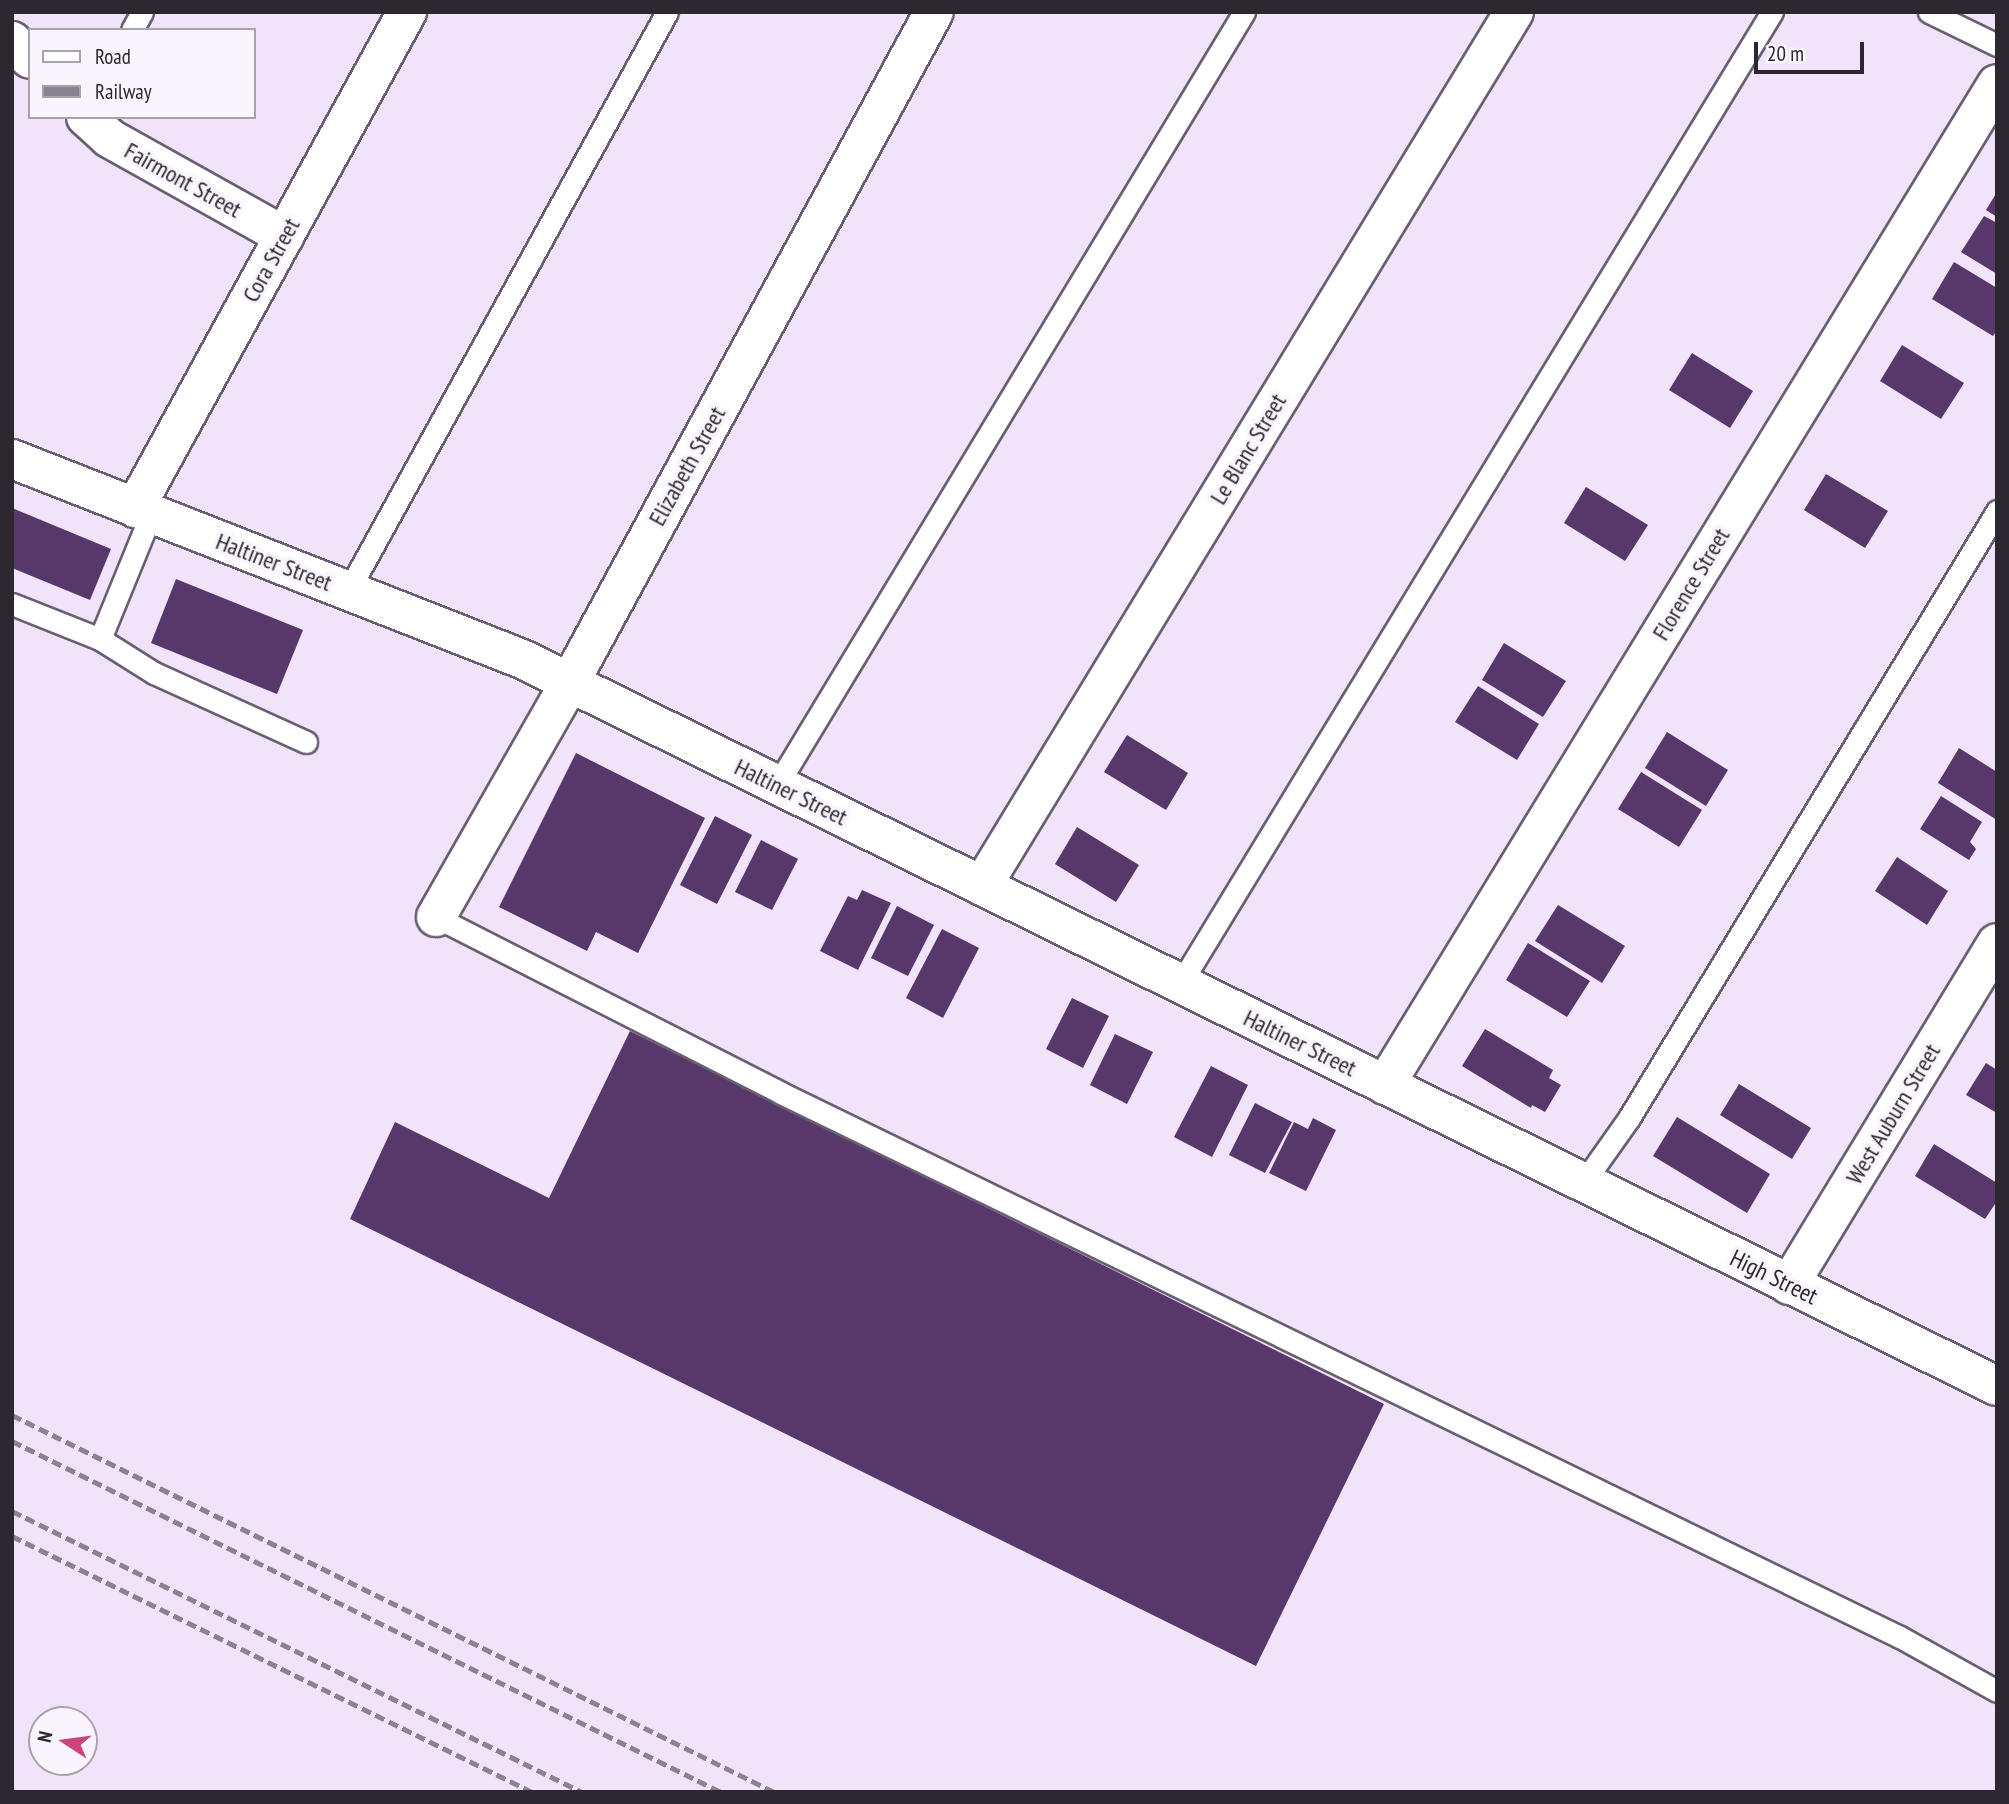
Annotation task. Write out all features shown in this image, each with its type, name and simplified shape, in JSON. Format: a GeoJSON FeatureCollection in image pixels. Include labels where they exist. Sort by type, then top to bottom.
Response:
{"type":"FeatureCollection","features":[{"type":"Feature","properties":{"kind":"street","name":"Cora Street"},"geometry":{"type":"LineString","coordinates":[[143,511],[284,236],[407,12]]}},
{"type":"Feature","properties":{"kind":"street","name":"Elizabeth Street"},"geometry":{"type":"LineString","coordinates":[[436,917],[570,682],[934,12]]}},
{"type":"Feature","properties":{"kind":"street","name":"Le Blanc Street"},"geometry":{"type":"LineString","coordinates":[[982,886],[1514,12]]}},
{"type":"Feature","properties":{"kind":"street"},"geometry":{"type":"LineString","coordinates":[[12,41],[28,57]]}},
{"type":"Feature","properties":{"kind":"street","name":"Florence Street"},"geometry":{"type":"LineString","coordinates":[[1385,1085],[1997,84]]}},
{"type":"Feature","properties":{"kind":"street","name":"Fairmont Street"},"geometry":{"type":"LineString","coordinates":[[88,119],[109,138],[284,236]]}},
{"type":"Feature","properties":{"kind":"street","name":"Haltiner Street"},"geometry":{"type":"LineString","coordinates":[[12,459],[522,659],[1567,1175]]}},
{"type":"Feature","properties":{"kind":"street","name":"West Auburn Street"},"geometry":{"type":"LineString","coordinates":[[1789,1285],[1997,943]]}},
{"type":"Feature","properties":{"kind":"street","name":"High Street"},"geometry":{"type":"LineString","coordinates":[[1567,1175],[1789,1285],[1994,1379]]}},
{"type":"Feature","properties":{"kind":"lane"},"geometry":{"type":"LineString","coordinates":[[133,28],[142,12]]}},
{"type":"Feature","properties":{"kind":"lane"},"geometry":{"type":"LineString","coordinates":[[348,591],[667,12]]}},
{"type":"Feature","properties":{"kind":"lane"},"geometry":{"type":"LineString","coordinates":[[777,785],[1244,12]]}},
{"type":"Feature","properties":{"kind":"lane"},"geometry":{"type":"LineString","coordinates":[[1180,984],[1772,12]]}},
{"type":"Feature","properties":{"kind":"lane"},"geometry":{"type":"LineString","coordinates":[[1929,12],[1997,45]]}},
{"type":"Feature","properties":{"kind":"lane"},"geometry":{"type":"LineString","coordinates":[[100,639],[143,511]]}},
{"type":"Feature","properties":{"kind":"lane"},"geometry":{"type":"LineString","coordinates":[[1567,1175],[1629,1118],[1698,998],[1997,511]]}},
{"type":"Feature","properties":{"kind":"lane"},"geometry":{"type":"LineString","coordinates":[[12,604],[100,639],[154,673],[306,742]]}},
{"type":"Feature","properties":{"kind":"lane"},"geometry":{"type":"LineString","coordinates":[[436,917],[781,1093],[1900,1637],[1997,1691]]}},
{"type":"Feature","properties":{"kind":"building"},"geometry":{"type":"Polygon","coordinates":[[[1997,192],[1997,217],[1986,210],[1997,192]]]}},
{"type":"Feature","properties":{"kind":"building"},"geometry":{"type":"Polygon","coordinates":[[[1984,216],[1997,223],[1997,274],[1961,252],[1984,216]]]}},
{"type":"Feature","properties":{"kind":"building"},"geometry":{"type":"Polygon","coordinates":[[[1954,262],[1997,288],[1997,330],[1993,336],[1932,299],[1954,262]]]}},
{"type":"Feature","properties":{"kind":"building"},"geometry":{"type":"Polygon","coordinates":[[[1902,345],[1964,383],[1941,419],[1880,381],[1902,345]]]}},
{"type":"Feature","properties":{"kind":"building"},"geometry":{"type":"Polygon","coordinates":[[[1692,353],[1753,391],[1730,428],[1669,390],[1692,353]]]}},
{"type":"Feature","properties":{"kind":"building"},"geometry":{"type":"Polygon","coordinates":[[[1826,474],[1888,511],[1865,548],[1804,510],[1826,474]]]}},
{"type":"Feature","properties":{"kind":"building"},"geometry":{"type":"Polygon","coordinates":[[[1586,487],[1648,525],[1625,561],[1564,523],[1586,487]]]}},
{"type":"Feature","properties":{"kind":"building"},"geometry":{"type":"Polygon","coordinates":[[[12,508],[111,549],[90,600],[12,568],[12,508]]]}},
{"type":"Feature","properties":{"kind":"building"},"geometry":{"type":"Polygon","coordinates":[[[176,579],[303,630],[277,694],[151,643],[176,579]]]}},
{"type":"Feature","properties":{"kind":"building"},"geometry":{"type":"Polygon","coordinates":[[[1504,643],[1566,681],[1543,717],[1482,680],[1504,643]]]}},
{"type":"Feature","properties":{"kind":"building"},"geometry":{"type":"Polygon","coordinates":[[[1478,686],[1539,724],[1517,760],[1455,722],[1478,686]]]}},
{"type":"Feature","properties":{"kind":"building"},"geometry":{"type":"Polygon","coordinates":[[[1667,732],[1728,770],[1706,806],[1645,768],[1667,732]]]}},
{"type":"Feature","properties":{"kind":"building"},"geometry":{"type":"Polygon","coordinates":[[[1127,735],[1188,773],[1166,810],[1104,772],[1127,735]]]}},
{"type":"Feature","properties":{"kind":"building"},"geometry":{"type":"Polygon","coordinates":[[[1959,748],[1997,772],[1997,820],[1938,783],[1959,748]]]}},
{"type":"Feature","properties":{"kind":"building"},"geometry":{"type":"Polygon","coordinates":[[[576,753],[705,818],[638,953],[596,932],[587,951],[499,907],[576,753]]]}},
{"type":"Feature","properties":{"kind":"building"},"geometry":{"type":"Polygon","coordinates":[[[1641,772],[1702,810],[1679,847],[1618,809],[1641,772]]]}},
{"type":"Feature","properties":{"kind":"building"},"geometry":{"type":"Polygon","coordinates":[[[1941,796],[1982,822],[1970,842],[1976,849],[1969,860],[1920,829],[1941,796]]]}},
{"type":"Feature","properties":{"kind":"building"},"geometry":{"type":"Polygon","coordinates":[[[715,816],[752,835],[717,904],[680,885],[715,816]]]}},
{"type":"Feature","properties":{"kind":"building"},"geometry":{"type":"Polygon","coordinates":[[[1077,827],[1139,865],[1116,902],[1055,864],[1077,827]]]}},
{"type":"Feature","properties":{"kind":"building"},"geometry":{"type":"Polygon","coordinates":[[[761,840],[798,859],[772,910],[735,892],[761,840]]]}},
{"type":"Feature","properties":{"kind":"building"},"geometry":{"type":"Polygon","coordinates":[[[1897,857],[1948,891],[1927,925],[1875,891],[1897,857]]]}},
{"type":"Feature","properties":{"kind":"building"},"geometry":{"type":"Polygon","coordinates":[[[862,890],[891,903],[858,970],[820,951],[848,896],[857,900],[862,890]]]}},
{"type":"Feature","properties":{"kind":"building"},"geometry":{"type":"Polygon","coordinates":[[[1558,905],[1625,946],[1602,983],[1535,941],[1558,905]]]}},
{"type":"Feature","properties":{"kind":"building"},"geometry":{"type":"Polygon","coordinates":[[[897,906],[934,925],[908,976],[871,958],[897,906]]]}},
{"type":"Feature","properties":{"kind":"building"},"geometry":{"type":"Polygon","coordinates":[[[942,929],[979,948],[943,1018],[906,998],[942,929]]]}},
{"type":"Feature","properties":{"kind":"building"},"geometry":{"type":"Polygon","coordinates":[[[1528,943],[1590,981],[1567,1017],[1506,980],[1528,943]]]}},
{"type":"Feature","properties":{"kind":"building"},"geometry":{"type":"Polygon","coordinates":[[[1072,998],[1109,1016],[1083,1068],[1046,1049],[1072,998]]]}},
{"type":"Feature","properties":{"kind":"building"},"geometry":{"type":"Polygon","coordinates":[[[1485,1029],[1553,1070],[1549,1078],[1561,1085],[1545,1112],[1532,1105],[1531,1108],[1462,1066],[1485,1029]]]}},
{"type":"Feature","properties":{"kind":"building"},"geometry":{"type":"Polygon","coordinates":[[[630,1031],[1384,1404],[1256,1666],[350,1219],[395,1122],[549,1198],[630,1031]]]}},
{"type":"Feature","properties":{"kind":"building"},"geometry":{"type":"Polygon","coordinates":[[[1115,1034],[1153,1052],[1127,1104],[1090,1085],[1115,1034]]]}},
{"type":"Feature","properties":{"kind":"building"},"geometry":{"type":"Polygon","coordinates":[[[1986,1063],[1997,1070],[1997,1113],[1966,1095],[1986,1063]]]}},
{"type":"Feature","properties":{"kind":"building"},"geometry":{"type":"Polygon","coordinates":[[[1211,1066],[1248,1085],[1212,1157],[1174,1137],[1211,1066]]]}},
{"type":"Feature","properties":{"kind":"building"},"geometry":{"type":"Polygon","coordinates":[[[1739,1084],[1811,1128],[1792,1159],[1720,1115],[1739,1084]]]}},
{"type":"Feature","properties":{"kind":"building"},"geometry":{"type":"Polygon","coordinates":[[[1255,1103],[1292,1122],[1265,1173],[1229,1155],[1255,1103]]]}},
{"type":"Feature","properties":{"kind":"building"},"geometry":{"type":"Polygon","coordinates":[[[1677,1117],[1770,1174],[1747,1213],[1653,1156],[1677,1117]]]}},
{"type":"Feature","properties":{"kind":"building"},"geometry":{"type":"Polygon","coordinates":[[[1313,1118],[1336,1130],[1306,1191],[1269,1173],[1294,1122],[1308,1129],[1313,1118]]]}},
{"type":"Feature","properties":{"kind":"building"},"geometry":{"type":"Polygon","coordinates":[[[1934,1144],[1997,1183],[1997,1201],[1985,1219],[1915,1176],[1934,1144]]]}},
{"type":"Feature","properties":{"kind":"railway"},"geometry":{"type":"LineString","coordinates":[[12,1415],[774,1792]]}},
{"type":"Feature","properties":{"kind":"railway"},"geometry":{"type":"LineString","coordinates":[[12,1441],[721,1792]]}},
{"type":"Feature","properties":{"kind":"railway"},"geometry":{"type":"LineString","coordinates":[[12,1511],[582,1792]]}},
{"type":"Feature","properties":{"kind":"railway"},"geometry":{"type":"LineString","coordinates":[[12,1536],[532,1792]]}}]}
